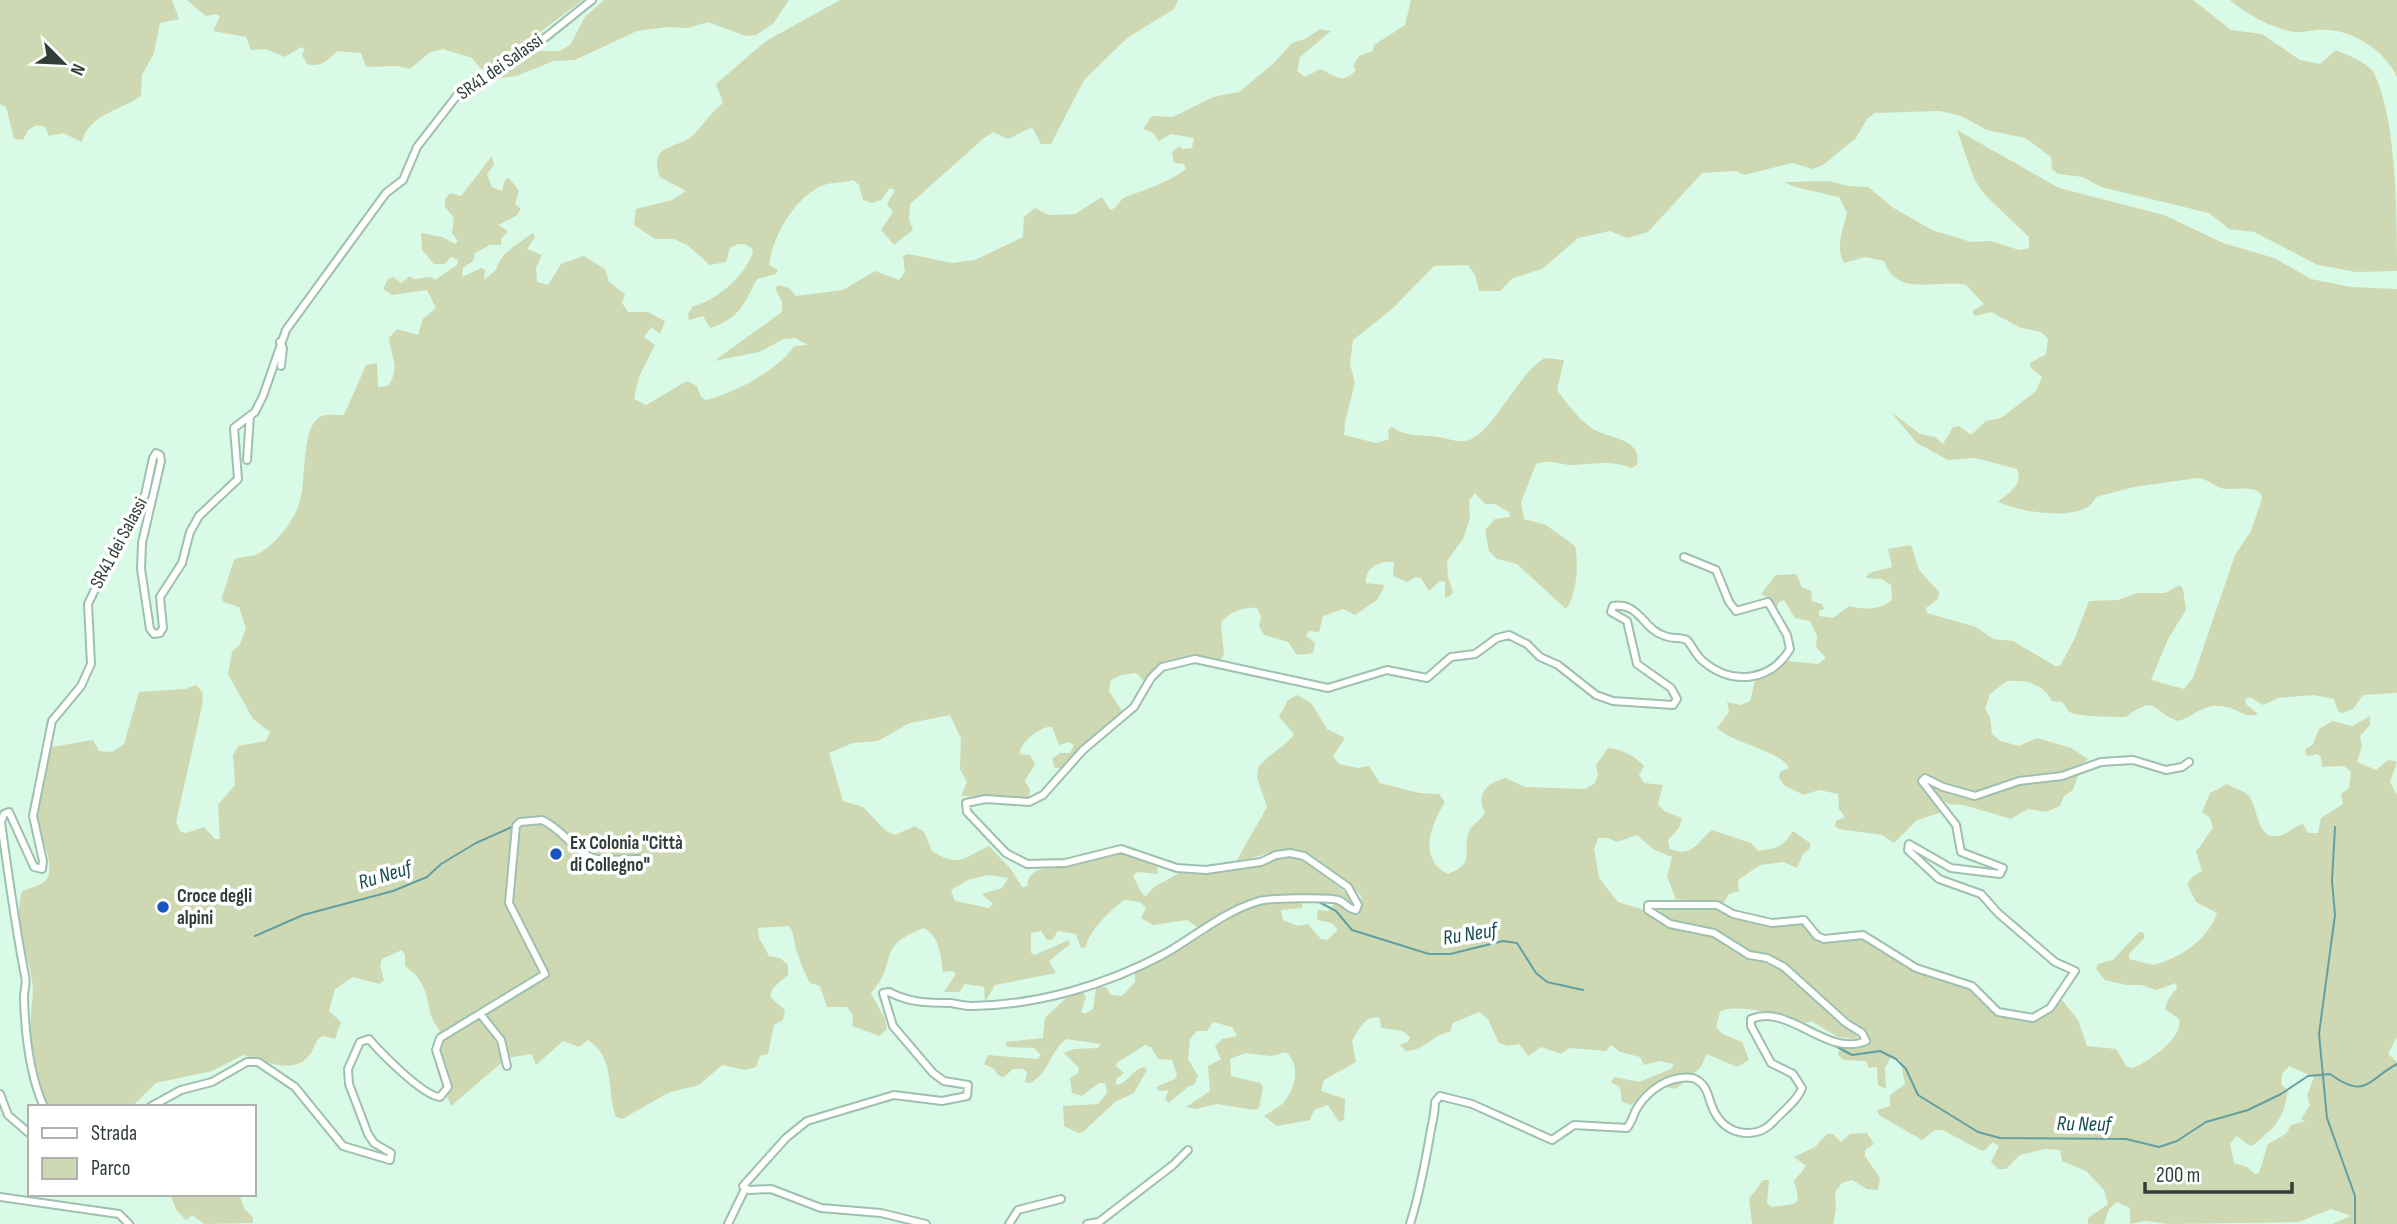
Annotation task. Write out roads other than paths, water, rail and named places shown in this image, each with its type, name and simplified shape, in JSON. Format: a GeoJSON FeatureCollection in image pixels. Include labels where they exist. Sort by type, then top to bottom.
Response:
{"type":"FeatureCollection","features":[{"type":"Feature","properties":{"kind":"street","name":"SR41 dei Salassi"},"geometry":{"type":"LineString","coordinates":[[43,1105],[35,1083],[30,1053],[24,995],[26,980],[19,954],[1,822],[4,814],[9,812],[34,867],[42,869],[43,861],[33,816],[52,721],[81,686],[91,664],[88,604],[145,495],[153,458],[156,453],[160,455],[161,461],[142,543],[141,569],[150,629],[154,634],[160,633],[163,628],[160,597],[183,563],[190,532],[199,516],[238,480],[233,428],[250,416],[263,396],[280,342],[386,193],[403,180],[417,147],[459,93],[521,57],[592,0]]}},
{"type":"Feature","properties":{"kind":"street"},"geometry":{"type":"LineString","coordinates":[[280,342],[284,348],[281,366]]}},
{"type":"Feature","properties":{"kind":"street"},"geometry":{"type":"LineString","coordinates":[[247,460],[250,416]]}},
{"type":"Feature","properties":{"kind":"street"},"geometry":{"type":"LineString","coordinates":[[728,1224],[745,1189],[743,1186],[746,1180],[797,1127],[807,1121],[894,1095],[942,1101],[967,1096],[968,1085],[937,1077],[898,1032],[883,993],[889,992],[929,1005],[952,1003],[967,1006],[1019,1002],[1083,988],[1166,953],[1215,920],[1259,901],[1279,897],[1336,899],[1356,910],[1358,905],[1348,887],[1304,856],[1290,853],[1261,862],[1206,870],[1177,868],[1121,849],[1065,863],[1027,864],[1001,849],[964,806],[977,799],[1029,802],[1043,795],[1083,750],[1134,707],[1150,678],[1162,667],[1195,659],[1328,688],[1387,670],[1427,678],[1451,657],[1475,654],[1497,638],[1509,635],[1527,644],[1540,657],[1559,665],[1597,695],[1613,701],[1672,705],[1677,699],[1671,688],[1637,664],[1627,621],[1611,612],[1614,606],[1622,605],[1637,612],[1665,636],[1687,640],[1704,662],[1726,674],[1746,678],[1774,668],[1790,649],[1787,635],[1768,602],[1736,611],[1729,602],[1716,570],[1684,557]]}},
{"type":"Feature","properties":{"kind":"street"},"geometry":{"type":"LineString","coordinates":[[1410,1224],[1426,1170],[1435,1119],[1435,1102],[1440,1096],[1464,1101],[1552,1140],[1574,1125],[1627,1128],[1642,1102],[1656,1088],[1673,1079],[1693,1078],[1706,1088],[1717,1117],[1736,1131],[1753,1133],[1772,1124],[1802,1088],[1793,1074],[1771,1062],[1751,1026],[1751,1019],[1780,1019],[1818,1037],[1846,1043],[1866,1041],[1863,1032],[1846,1023],[1784,967],[1767,958],[1749,955],[1714,933],[1670,924],[1648,910],[1648,905],[1717,905],[1732,914],[1772,923],[1797,918],[1804,920],[1817,936],[1824,939],[1863,935],[1916,968],[1972,986],[1998,1012],[2033,1018],[2050,1008],[2076,971],[2054,962],[1998,913],[1981,894],[1939,879],[1908,850],[1909,844],[1951,868],[2003,872],[2001,864],[1972,858],[1961,852],[1956,825],[1922,781],[1926,778],[1943,787],[1975,796],[2019,781],[2062,776],[2111,760],[2133,760],[2166,770],[2182,767],[2189,762]]}},
{"type":"Feature","properties":{"kind":"street"},"geometry":{"type":"LineString","coordinates":[[154,1105],[181,1090],[212,1082],[247,1062],[258,1062],[295,1087],[343,1146],[389,1161],[391,1153],[374,1143],[368,1134],[349,1084],[348,1069],[360,1042],[369,1039],[383,1056],[424,1092],[440,1097],[448,1087],[436,1043],[440,1038],[545,974],[509,903],[516,860],[515,830],[520,822],[542,820],[551,824],[590,858],[605,861],[617,857],[639,859]]}},
{"type":"Feature","properties":{"kind":"street"},"geometry":{"type":"LineString","coordinates":[[481,1015],[501,1040],[507,1066]]}},
{"type":"Feature","properties":{"kind":"street"},"geometry":{"type":"LineString","coordinates":[[0,1094],[8,1115],[28,1132]]}},
{"type":"Feature","properties":{"kind":"street"},"geometry":{"type":"LineString","coordinates":[[1087,1224],[1099,1222],[1173,1165],[1188,1150]]}},
{"type":"Feature","properties":{"kind":"street"},"geometry":{"type":"LineString","coordinates":[[745,1189],[763,1187],[821,1208],[881,1213],[926,1224]]}},
{"type":"Feature","properties":{"kind":"street"},"geometry":{"type":"LineString","coordinates":[[0,1196],[119,1214],[127,1222]]}},
{"type":"Feature","properties":{"kind":"street"},"geometry":{"type":"LineString","coordinates":[[1009,1224],[1018,1210],[1060,1199]]}},
{"type":"Feature","properties":{"kind":"waterway","name":"Ru Neuf"},"geometry":{"type":"LineString","coordinates":[[255,936],[303,915],[393,891],[427,877],[441,864],[476,843],[514,826]]}},
{"type":"Feature","properties":{"kind":"waterway"},"geometry":{"type":"LineString","coordinates":[[2335,827],[2332,881],[2335,915],[2319,1034],[2327,1118],[2355,1196],[2355,1224]]}},
{"type":"Feature","properties":{"kind":"waterway","name":"Ru Neuf"},"geometry":{"type":"LineString","coordinates":[[1317,901],[1336,911],[1352,930],[1429,954],[1450,954],[1503,941],[1517,943],[1536,973],[1547,982],[1583,990]]}},
{"type":"Feature","properties":{"kind":"waterway","name":"Ru Neuf"},"geometry":{"type":"LineString","coordinates":[[1828,1042],[1852,1055],[1880,1051],[1896,1059],[1906,1069],[1918,1095],[1978,1132],[2000,1138],[2126,1139],[2159,1147],[2177,1141],[2206,1122],[2248,1110],[2281,1094],[2308,1076],[2330,1074],[2351,1086],[2359,1086],[2366,1085],[2397,1064]]}},
{"type":"Feature","properties":{"kind":"place","name":"Ex Colonia \"Città di Collegno\""},"geometry":{"type":"Point","coordinates":[556,854]}},
{"type":"Feature","properties":{"kind":"place","name":"Croce degli alpini"},"geometry":{"type":"Point","coordinates":[163,907]}}]}
